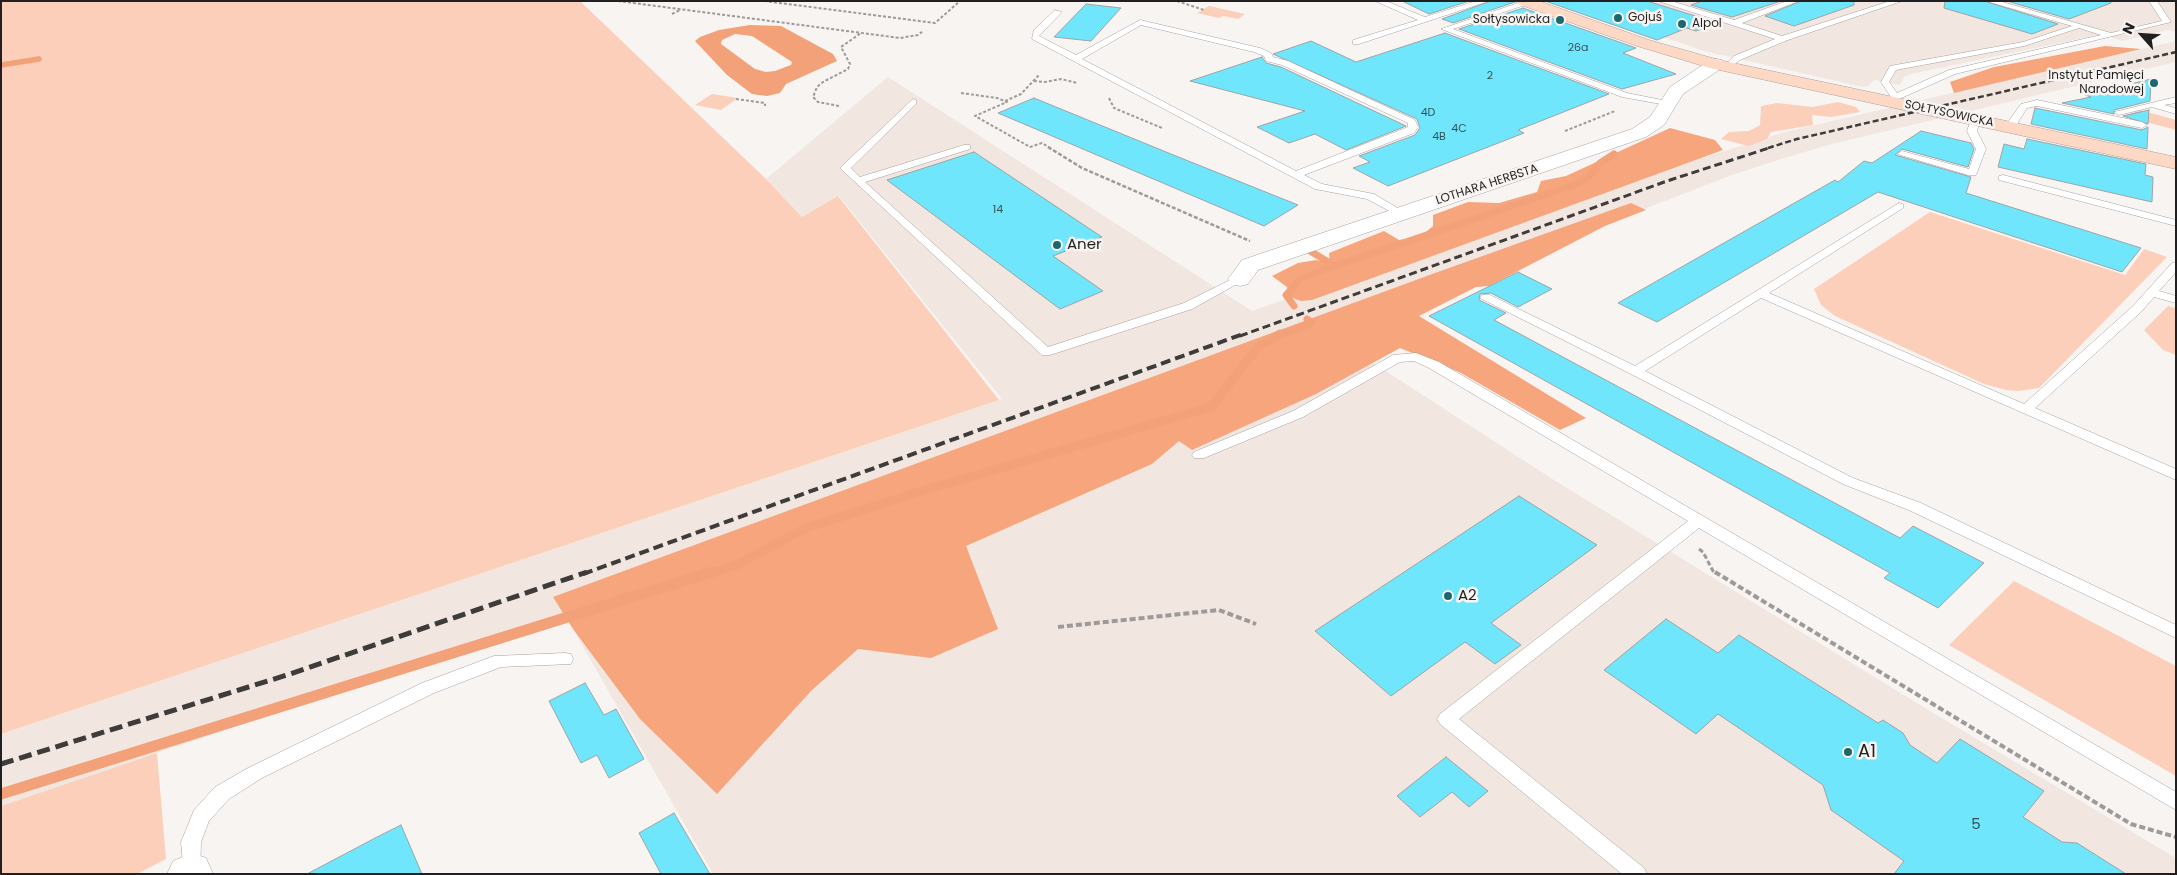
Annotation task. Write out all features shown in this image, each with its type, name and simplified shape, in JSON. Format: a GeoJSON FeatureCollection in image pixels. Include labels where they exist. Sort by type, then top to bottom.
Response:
{"type":"FeatureCollection","features":[{"type":"Feature","properties":{"kind":"street","name":"SOŁTYSOWICKA"},"geometry":{"type":"LineString","coordinates":[[1525,2],[1643,43],[1721,65],[1894,100],[1975,120],[2176,163]]}},
{"type":"Feature","properties":{"kind":"street","name":"LOTHARA HERBSTA"},"geometry":{"type":"LineString","coordinates":[[1240,279],[1250,265],[1639,133],[1657,120],[1676,91],[1684,84],[1721,65]]}},
{"type":"Feature","properties":{"kind":"lane"},"geometry":{"type":"LineString","coordinates":[[1378,1],[1426,20]]}},
{"type":"Feature","properties":{"kind":"lane"},"geometry":{"type":"LineString","coordinates":[[1356,42],[1485,1]]}},
{"type":"Feature","properties":{"kind":"lane"},"geometry":{"type":"LineString","coordinates":[[1662,1],[1782,39]]}},
{"type":"Feature","properties":{"kind":"lane"},"geometry":{"type":"LineString","coordinates":[[1734,23],[1795,1]]}},
{"type":"Feature","properties":{"kind":"lane"},"geometry":{"type":"LineString","coordinates":[[1721,65],[1782,39],[1898,1]]}},
{"type":"Feature","properties":{"kind":"lane"},"geometry":{"type":"LineString","coordinates":[[1990,1],[2114,36]]}},
{"type":"Feature","properties":{"kind":"lane"},"geometry":{"type":"LineString","coordinates":[[2075,28],[2024,44],[1894,68],[1885,82],[1894,100],[1952,72],[2114,36],[2167,22],[2155,1]]}},
{"type":"Feature","properties":{"kind":"lane"},"geometry":{"type":"LineString","coordinates":[[1525,2],[1445,29],[1625,95],[1669,104]]}},
{"type":"Feature","properties":{"kind":"lane"},"geometry":{"type":"LineString","coordinates":[[1058,12],[1037,32],[1035,37],[1319,187],[1370,196],[1401,213]]}},
{"type":"Feature","properties":{"kind":"lane"},"geometry":{"type":"LineString","coordinates":[[1073,58],[1085,55],[1140,22],[1257,50],[1268,55],[1269,58],[1285,63],[1412,122],[1413,127],[1410,131],[1295,175]]}},
{"type":"Feature","properties":{"kind":"lane"},"geometry":{"type":"LineString","coordinates":[[2119,112],[2176,100]]}},
{"type":"Feature","properties":{"kind":"lane"},"geometry":{"type":"LineString","coordinates":[[913,102],[845,168],[1046,352],[1188,306],[1240,279]]}},
{"type":"Feature","properties":{"kind":"lane"},"geometry":{"type":"LineString","coordinates":[[2013,128],[2018,112],[2029,103],[2047,104],[2142,125]]}},
{"type":"Feature","properties":{"kind":"lane"},"geometry":{"type":"LineString","coordinates":[[2152,104],[2176,111]]}},
{"type":"Feature","properties":{"kind":"lane"},"geometry":{"type":"LineString","coordinates":[[1902,154],[1972,173],[1981,149],[1972,132],[1975,120]]}},
{"type":"Feature","properties":{"kind":"lane"},"geometry":{"type":"LineString","coordinates":[[858,181],[967,147]]}},
{"type":"Feature","properties":{"kind":"lane"},"geometry":{"type":"LineString","coordinates":[[2003,178],[2176,223]]}},
{"type":"Feature","properties":{"kind":"lane"},"geometry":{"type":"LineString","coordinates":[[1636,371],[1899,206]]}},
{"type":"Feature","properties":{"kind":"lane"},"geometry":{"type":"LineString","coordinates":[[2026,409],[2137,309],[2176,265]]}},
{"type":"Feature","properties":{"kind":"lane"},"geometry":{"type":"LineString","coordinates":[[2151,292],[2176,300]]}},
{"type":"Feature","properties":{"kind":"lane"},"geometry":{"type":"LineString","coordinates":[[1759,293],[2176,475]]}},
{"type":"Feature","properties":{"kind":"lane"},"geometry":{"type":"LineString","coordinates":[[1486,298],[1636,371],[1848,480],[1916,507],[2176,632]]}},
{"type":"Feature","properties":{"kind":"lane"},"geometry":{"type":"LineString","coordinates":[[1199,455],[1298,414],[1397,358],[1416,357],[1434,365],[2176,802]]}},
{"type":"Feature","properties":{"kind":"lane"},"geometry":{"type":"LineString","coordinates":[[1637,874],[1446,719],[1698,522]]}},
{"type":"Feature","properties":{"kind":"lane"},"geometry":{"type":"LineString","coordinates":[[190,873],[191,842],[201,816],[222,793],[255,773],[428,688],[500,661],[564,659]]}},
{"type":"Feature","properties":{"kind":"path"},"geometry":{"type":"LineString","coordinates":[[618,1],[900,38],[918,35],[924,31]]}},
{"type":"Feature","properties":{"kind":"path"},"geometry":{"type":"LineString","coordinates":[[764,1],[935,23],[960,1]]}},
{"type":"Feature","properties":{"kind":"path"},"geometry":{"type":"LineString","coordinates":[[1177,1],[1204,10]]}},
{"type":"Feature","properties":{"kind":"path"},"geometry":{"type":"LineString","coordinates":[[672,14],[680,9]]}},
{"type":"Feature","properties":{"kind":"path"},"geometry":{"type":"LineString","coordinates":[[839,106],[818,102],[813,97],[817,87],[823,82],[848,69],[850,64],[841,47],[861,33]]}},
{"type":"Feature","properties":{"kind":"path"},"geometry":{"type":"LineString","coordinates":[[961,93],[1004,101],[1021,94],[1039,75]]}},
{"type":"Feature","properties":{"kind":"path"},"geometry":{"type":"LineString","coordinates":[[1034,81],[1045,82],[1065,79],[1084,86]]}},
{"type":"Feature","properties":{"kind":"path"},"geometry":{"type":"LineString","coordinates":[[1108,97],[1114,108],[1163,128]]}},
{"type":"Feature","properties":{"kind":"path"},"geometry":{"type":"LineString","coordinates":[[736,99],[765,103],[765,106]]}},
{"type":"Feature","properties":{"kind":"path"},"geometry":{"type":"LineString","coordinates":[[1004,101],[1007,102],[975,116],[1030,147],[1042,143],[1082,168],[1256,244]]}},
{"type":"Feature","properties":{"kind":"path"},"geometry":{"type":"LineString","coordinates":[[1679,536],[1702,552],[1713,571],[2131,824],[2176,838]]}},
{"type":"Feature","properties":{"kind":"path"},"geometry":{"type":"LineString","coordinates":[[1058,627],[1219,610],[1256,624]]}},
{"type":"Feature","properties":{"kind":"shaded area"},"geometry":{"type":"Polygon","coordinates":[[[1,1],[580,1],[766,179],[802,217],[838,196],[999,400],[1,734],[1,1]]]}},
{"type":"Feature","properties":{"kind":"shaded area"},"geometry":{"type":"Polygon","coordinates":[[[1557,1],[2176,1],[2176,32],[2168,30],[2122,41],[2102,34],[1911,74],[1904,77],[1900,85],[1874,80],[1868,86],[1863,87],[1704,51],[1557,1]]]}},
{"type":"Feature","properties":{"kind":"shaded area"},"geometry":{"type":"Polygon","coordinates":[[[1209,6],[1245,14],[1238,19],[1223,16],[1219,18],[1197,13],[1209,6]]]}},
{"type":"Feature","properties":{"kind":"shaded area"},"geometry":{"type":"Polygon","coordinates":[[[750,25],[781,26],[833,54],[837,61],[786,84],[780,93],[767,96],[752,94],[727,75],[695,41],[700,37],[719,30],[750,25]],[[735,34],[722,40],[721,44],[755,69],[766,72],[775,71],[791,65],[792,62],[752,36],[735,34]]]}},
{"type":"Feature","properties":{"kind":"shaded area"},"geometry":{"type":"Polygon","coordinates":[[[2176,41],[2176,62],[1832,144],[1781,159],[1729,176],[1327,333],[1554,480],[1925,708],[2176,858],[2176,874],[713,874],[573,629],[719,562],[1,806],[1,734],[1002,399],[839,196],[802,217],[766,179],[888,77],[1252,311],[1591,193],[1785,132],[2176,41]]]}},
{"type":"Feature","properties":{"kind":"shaded area"},"geometry":{"type":"Polygon","coordinates":[[[2105,46],[2141,49],[1954,93],[1950,82],[1994,67],[2105,46]]]}},
{"type":"Feature","properties":{"kind":"shaded area"},"geometry":{"type":"Polygon","coordinates":[[[712,94],[738,98],[721,110],[695,105],[712,94]]]}},
{"type":"Feature","properties":{"kind":"shaded area"},"geometry":{"type":"Polygon","coordinates":[[[1838,102],[1856,107],[1860,112],[1831,117],[1812,115],[1813,125],[1771,132],[1767,139],[1749,146],[1721,139],[1729,132],[1749,131],[1760,125],[1761,106],[1777,103],[1812,107],[1838,102]]]}},
{"type":"Feature","properties":{"kind":"shaded area"},"geometry":{"type":"Polygon","coordinates":[[[2140,110],[2176,120],[2176,130],[2124,116],[2140,110]]]}},
{"type":"Feature","properties":{"kind":"shaded area"},"geometry":{"type":"Polygon","coordinates":[[[1670,128],[1715,140],[1723,150],[1312,300],[1301,301],[1290,297],[1287,287],[1272,276],[1298,263],[1316,260],[1330,263],[1329,253],[1384,231],[1399,240],[1420,237],[1433,226],[1433,215],[1468,202],[1499,203],[1537,192],[1541,181],[1566,176],[1670,128]]]}},
{"type":"Feature","properties":{"kind":"shaded area"},"geometry":{"type":"Polygon","coordinates":[[[1631,203],[1646,210],[1605,226],[1489,286],[1476,287],[1419,316],[1586,418],[1560,430],[1461,373],[1400,348],[1316,394],[1192,450],[1179,441],[1152,464],[966,546],[998,629],[931,658],[858,649],[811,691],[717,794],[640,719],[573,629],[553,597],[1435,273],[1631,203]]]}},
{"type":"Feature","properties":{"kind":"shaded area"},"geometry":{"type":"Polygon","coordinates":[[[1930,212],[2125,275],[2144,249],[2167,257],[2039,388],[2018,391],[2006,390],[1984,384],[1835,316],[1821,305],[1814,289],[1930,212]]]}},
{"type":"Feature","properties":{"kind":"shaded area"},"geometry":{"type":"Polygon","coordinates":[[[2168,306],[2176,308],[2176,355],[2163,350],[2144,330],[2168,306]]]}},
{"type":"Feature","properties":{"kind":"shaded area"},"geometry":{"type":"Polygon","coordinates":[[[2014,581],[2176,666],[2176,776],[1949,645],[2014,581]]]}},
{"type":"Feature","properties":{"kind":"shaded area"},"geometry":{"type":"Polygon","coordinates":[[[157,753],[166,859],[137,874],[1,874],[1,806],[157,753]]]}},
{"type":"Feature","properties":{"kind":"building"},"geometry":{"type":"Polygon","coordinates":[[[1402,1],[1469,1],[1429,14],[1402,1]]]}},
{"type":"Feature","properties":{"kind":"building"},"geometry":{"type":"Polygon","coordinates":[[[1491,1],[1515,2],[1453,23],[1442,19],[1491,1]]]}},
{"type":"Feature","properties":{"kind":"building"},"geometry":{"type":"Polygon","coordinates":[[[1545,1],[1647,1],[1718,23],[1696,31],[1687,28],[1657,40],[1545,1]]]}},
{"type":"Feature","properties":{"kind":"building"},"geometry":{"type":"Polygon","coordinates":[[[1702,1],[1781,1],[1732,17],[1691,5],[1702,1]]]}},
{"type":"Feature","properties":{"kind":"building"},"geometry":{"type":"Polygon","coordinates":[[[1801,1],[1854,1],[1854,5],[1794,26],[1765,16],[1801,1]]]}},
{"type":"Feature","properties":{"kind":"building"},"geometry":{"type":"Polygon","coordinates":[[[1945,1],[1984,1],[2058,24],[2032,34],[1944,8],[1945,1]]]}},
{"type":"Feature","properties":{"kind":"building"},"geometry":{"type":"Polygon","coordinates":[[[2007,1],[2111,1],[2111,3],[2069,19],[2007,1]]]}},
{"type":"Feature","properties":{"kind":"building"},"geometry":{"type":"Polygon","coordinates":[[[1086,4],[1121,8],[1091,41],[1054,37],[1086,4]]]}},
{"type":"Feature","properties":{"kind":"building"},"geometry":{"type":"Polygon","coordinates":[[[1523,8],[1636,48],[1623,53],[1676,74],[1622,89],[1459,29],[1523,8]]]}},
{"type":"Feature","properties":{"kind":"building"},"geometry":{"type":"Polygon","coordinates":[[[1445,33],[1609,94],[1518,130],[1524,133],[1388,186],[1353,168],[1370,162],[1359,156],[1415,135],[1420,128],[1417,119],[1273,54],[1311,41],[1356,62],[1445,33]]]}},
{"type":"Feature","properties":{"kind":"building"},"geometry":{"type":"Polygon","coordinates":[[[1262,57],[1266,63],[1281,67],[1406,126],[1346,150],[1315,134],[1289,143],[1257,127],[1305,111],[1190,81],[1262,57]]]}},
{"type":"Feature","properties":{"kind":"building","name":"Instytut Pamięci Narodowej"},"geometry":{"type":"Polygon","coordinates":[[[2151,79],[2150,101],[2114,110],[2114,114],[2062,103],[2091,97],[2085,95],[2151,79]]]}},
{"type":"Feature","properties":{"kind":"building"},"geometry":{"type":"Polygon","coordinates":[[[1034,98],[1298,205],[1264,226],[998,113],[1034,98]]]}},
{"type":"Feature","properties":{"kind":"building"},"geometry":{"type":"Polygon","coordinates":[[[2035,108],[2142,130],[2148,127],[2147,149],[2031,124],[2035,108]]]}},
{"type":"Feature","properties":{"kind":"building"},"geometry":{"type":"Polygon","coordinates":[[[2149,110],[2148,124],[2123,116],[2149,110]]]}},
{"type":"Feature","properties":{"kind":"building"},"geometry":{"type":"Polygon","coordinates":[[[1921,131],[1971,143],[1974,149],[1968,167],[1902,149],[1895,155],[1971,177],[1966,193],[2141,248],[2122,272],[1878,192],[1657,322],[1618,303],[1835,180],[1838,182],[1864,161],[1872,163],[1921,131]]]}},
{"type":"Feature","properties":{"kind":"building"},"geometry":{"type":"Polygon","coordinates":[[[2027,139],[2146,164],[2145,175],[2153,177],[2152,202],[1998,167],[2004,144],[2024,149],[2027,139]]]}},
{"type":"Feature","properties":{"kind":"building"},"geometry":{"type":"Polygon","coordinates":[[[974,152],[1102,237],[1053,256],[1103,291],[1060,309],[887,180],[974,152]]]}},
{"type":"Feature","properties":{"kind":"building"},"geometry":{"type":"Polygon","coordinates":[[[1518,272],[1552,289],[1518,307],[1491,293],[1480,294],[1479,300],[1506,313],[1494,320],[1900,538],[1913,526],[1984,563],[1938,608],[1884,578],[1890,573],[1429,316],[1518,272]]]}},
{"type":"Feature","properties":{"kind":"building","name":"A2"},"geometry":{"type":"Polygon","coordinates":[[[1519,496],[1597,545],[1491,623],[1521,645],[1495,664],[1465,642],[1391,696],[1315,631],[1519,496]]]}},
{"type":"Feature","properties":{"kind":"building","name":"A1"},"geometry":{"type":"Polygon","coordinates":[[[1666,619],[1718,653],[1739,635],[1878,723],[1883,720],[1903,733],[1910,745],[1937,763],[1960,739],[2044,791],[2023,817],[2062,842],[2077,843],[2126,874],[1894,874],[1904,861],[1831,810],[1823,785],[1718,714],[1696,734],[1604,670],[1666,619]]]}},
{"type":"Feature","properties":{"kind":"building"},"geometry":{"type":"Polygon","coordinates":[[[585,683],[604,715],[616,709],[644,759],[609,778],[597,755],[581,763],[549,701],[585,683]]]}},
{"type":"Feature","properties":{"kind":"building"},"geometry":{"type":"Polygon","coordinates":[[[1446,757],[1488,791],[1469,807],[1452,792],[1420,817],[1397,796],[1446,757]]]}},
{"type":"Feature","properties":{"kind":"building"},"geometry":{"type":"Polygon","coordinates":[[[674,813],[710,874],[661,874],[639,833],[674,813]]]}},
{"type":"Feature","properties":{"kind":"building"},"geometry":{"type":"Polygon","coordinates":[[[401,825],[422,874],[307,874],[377,837],[401,825]]]}},
{"type":"Feature","properties":{"kind":"waterway"},"geometry":{"type":"LineString","coordinates":[[1,65],[39,59]]}},
{"type":"Feature","properties":{"kind":"waterway"},"geometry":{"type":"LineString","coordinates":[[1335,266],[1577,184],[1589,176],[1600,163],[1614,154]]}},
{"type":"Feature","properties":{"kind":"waterway"},"geometry":{"type":"LineString","coordinates":[[1310,251],[1335,266]]}},
{"type":"Feature","properties":{"kind":"waterway"},"geometry":{"type":"LineString","coordinates":[[1294,306],[1286,295],[1301,278],[1335,266]]}},
{"type":"Feature","properties":{"kind":"waterway"},"geometry":{"type":"LineString","coordinates":[[1278,336],[1312,323],[1307,319]]}},
{"type":"Feature","properties":{"kind":"waterway"},"geometry":{"type":"LineString","coordinates":[[708,574],[736,565],[806,528],[925,490],[1211,407],[1258,347],[1280,334]]}},
{"type":"Feature","properties":{"kind":"waterway"},"geometry":{"type":"LineString","coordinates":[[1,794],[712,572]]}},
{"type":"Feature","properties":{"kind":"railway"},"geometry":{"type":"LineString","coordinates":[[1768,148],[1797,139],[2176,52]]}},
{"type":"Feature","properties":{"kind":"railway"},"geometry":{"type":"LineString","coordinates":[[1240,336],[1667,181],[1772,147]]}},
{"type":"Feature","properties":{"kind":"railway"},"geometry":{"type":"LineString","coordinates":[[583,574],[1243,334]]}},
{"type":"Feature","properties":{"kind":"railway"},"geometry":{"type":"LineString","coordinates":[[1,764],[287,675],[587,572]]}},
{"type":"Feature","properties":{"kind":"place","name":"Gojuś"},"geometry":{"type":"Point","coordinates":[1618,18]}},
{"type":"Feature","properties":{"kind":"place","name":"Sołtysowicka"},"geometry":{"type":"Point","coordinates":[1560,20]}},
{"type":"Feature","properties":{"kind":"place","name":"Alpol"},"geometry":{"type":"Point","coordinates":[1682,24]}},
{"type":"Feature","properties":{"kind":"place","name":"Instytut Pamięci Narodowej"},"geometry":{"type":"Point","coordinates":[2154,83]}},
{"type":"Feature","properties":{"kind":"place","name":"Aner"},"geometry":{"type":"Point","coordinates":[1057,245]}},
{"type":"Feature","properties":{"kind":"place","name":"A2"},"geometry":{"type":"Point","coordinates":[1448,596]}},
{"type":"Feature","properties":{"kind":"place","name":"A1"},"geometry":{"type":"Point","coordinates":[1848,752]}}]}
